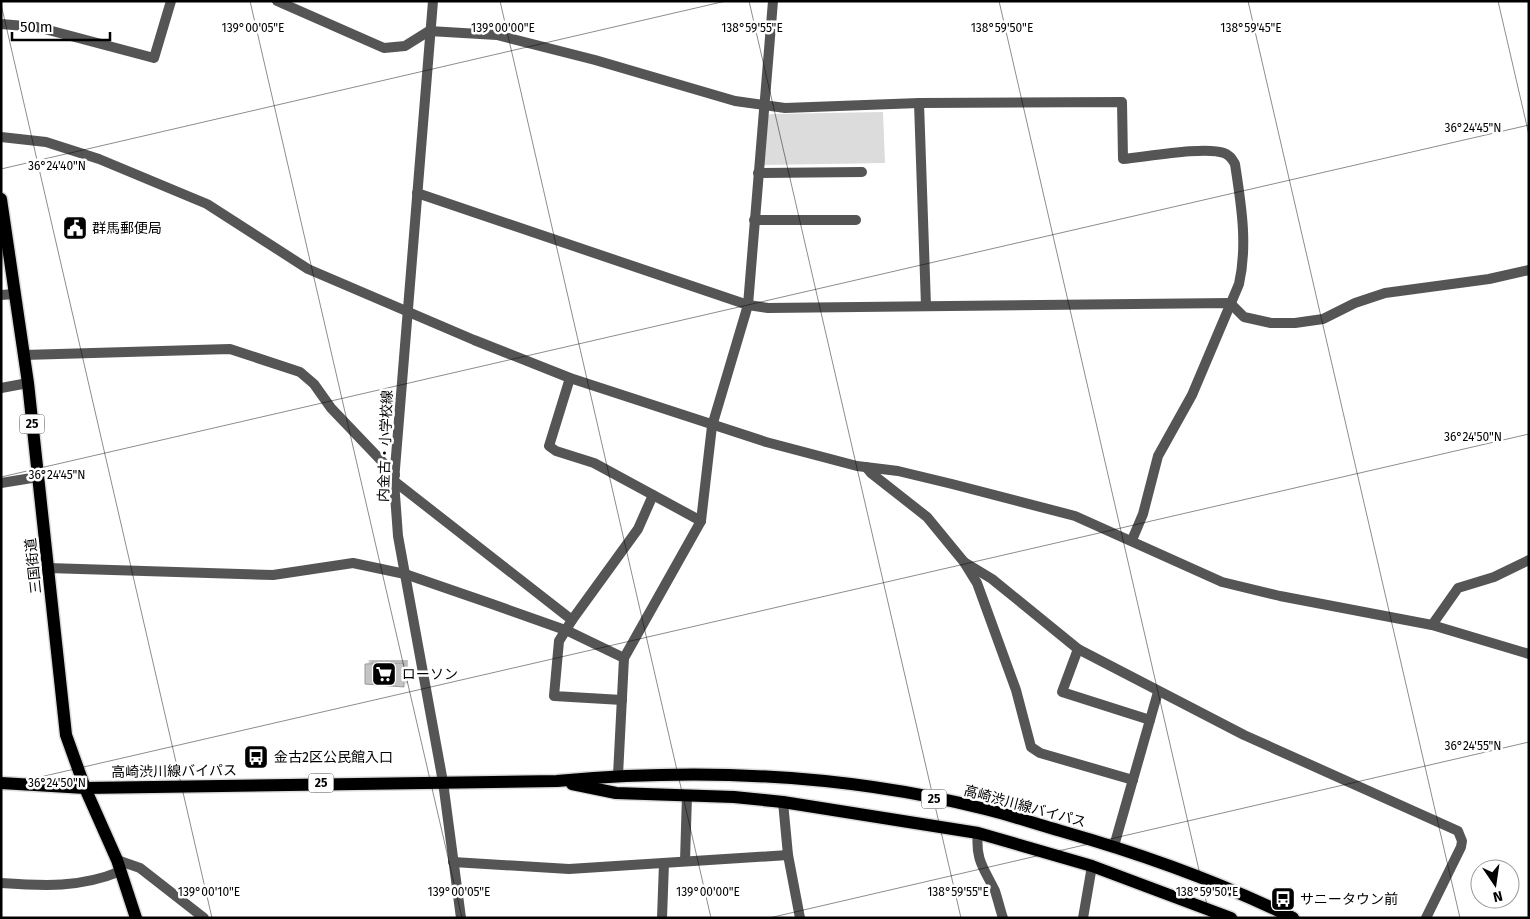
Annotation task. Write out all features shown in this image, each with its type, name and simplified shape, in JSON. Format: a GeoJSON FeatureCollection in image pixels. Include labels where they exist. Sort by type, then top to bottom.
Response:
{"type":"FeatureCollection","features":[{"type":"Feature","properties":{"kind":"main road","name":"三国街道"},"geometry":{"type":"LineString","coordinates":[[1,199],[8,294],[24,356],[28,383],[66,735],[85,788],[119,865],[136,918]]}},
{"type":"Feature","properties":{"kind":"main road","name":"高崎渋川線バイパス"},"geometry":{"type":"LineString","coordinates":[[1,783],[85,788],[557,781],[618,775],[781,778],[892,790],[984,809],[1114,846],[1236,890],[1293,918]]}},
{"type":"Feature","properties":{"kind":"main road","name":"高崎渋川線バイパス"},"geometry":{"type":"LineString","coordinates":[[557,781],[616,793],[687,795],[783,802],[978,833],[1092,866],[1224,916]]}},
{"type":"Feature","properties":{"kind":"street"},"geometry":{"type":"LineString","coordinates":[[1,24],[38,27],[154,58],[171,1]]}},
{"type":"Feature","properties":{"kind":"street"},"geometry":{"type":"LineString","coordinates":[[277,1],[384,48],[405,46],[430,31],[497,35],[595,60],[726,99],[763,107],[785,108],[919,103],[1122,102],[1123,159],[1209,151],[1224,153],[1232,157],[1235,164],[1242,210],[1243,266],[1239,284],[1192,395],[1158,456],[1142,514],[1132,540]]}},
{"type":"Feature","properties":{"kind":"street","name":"内金古・小学校線"},"geometry":{"type":"LineString","coordinates":[[433,1],[395,478],[398,536],[443,782],[461,918]]}},
{"type":"Feature","properties":{"kind":"street"},"geometry":{"type":"LineString","coordinates":[[618,775],[624,658],[701,521],[712,426],[748,306],[773,1]]}},
{"type":"Feature","properties":{"kind":"street"},"geometry":{"type":"LineString","coordinates":[[919,103],[926,306]]}},
{"type":"Feature","properties":{"kind":"street"},"geometry":{"type":"LineString","coordinates":[[1,137],[46,142],[99,159],[206,204],[308,269],[474,340],[570,378],[712,426],[766,442],[866,467],[898,471],[1075,516],[1132,540],[1182,566],[1222,582],[1280,596],[1432,625],[1529,654]]}},
{"type":"Feature","properties":{"kind":"street"},"geometry":{"type":"LineString","coordinates":[[758,173],[862,172]]}},
{"type":"Feature","properties":{"kind":"street"},"geometry":{"type":"LineString","coordinates":[[417,193],[748,306],[768,308],[1230,303],[1244,317],[1271,323],[1295,323],[1323,319],[1356,303],[1385,293],[1489,279],[1529,270]]}},
{"type":"Feature","properties":{"kind":"street"},"geometry":{"type":"LineString","coordinates":[[754,220],[856,220]]}},
{"type":"Feature","properties":{"kind":"street"},"geometry":{"type":"LineString","coordinates":[[24,356],[216,348],[230,349],[248,354],[300,372],[314,384],[331,408],[395,478],[572,620]]}},
{"type":"Feature","properties":{"kind":"street"},"geometry":{"type":"LineString","coordinates":[[570,378],[549,446],[556,451],[594,463],[701,521]]}},
{"type":"Feature","properties":{"kind":"street"},"geometry":{"type":"LineString","coordinates":[[1,388],[28,383]]}},
{"type":"Feature","properties":{"kind":"street"},"geometry":{"type":"LineString","coordinates":[[866,467],[870,473],[927,517],[964,562],[977,583],[1016,690],[1031,747],[1040,754],[1132,780]]}},
{"type":"Feature","properties":{"kind":"street"},"geometry":{"type":"LineString","coordinates":[[1,483],[38,477]]}},
{"type":"Feature","properties":{"kind":"street"},"geometry":{"type":"LineString","coordinates":[[622,700],[554,696],[559,641],[568,631],[572,620],[638,529],[653,495]]}},
{"type":"Feature","properties":{"kind":"street"},"geometry":{"type":"LineString","coordinates":[[1432,625],[1458,588],[1494,577],[1529,560]]}},
{"type":"Feature","properties":{"kind":"street"},"geometry":{"type":"LineString","coordinates":[[964,562],[992,579],[1078,649],[1158,692],[1305,763],[1458,831],[1462,841],[1461,847],[1426,918]]}},
{"type":"Feature","properties":{"kind":"street"},"geometry":{"type":"LineString","coordinates":[[48,568],[273,575],[353,563],[405,574],[568,631],[624,658]]}},
{"type":"Feature","properties":{"kind":"street"},"geometry":{"type":"LineString","coordinates":[[1078,649],[1062,692],[1150,720]]}},
{"type":"Feature","properties":{"kind":"street"},"geometry":{"type":"LineString","coordinates":[[1114,846],[1158,692]]}},
{"type":"Feature","properties":{"kind":"street"},"geometry":{"type":"LineString","coordinates":[[684,860],[687,795]]}},
{"type":"Feature","properties":{"kind":"street"},"geometry":{"type":"LineString","coordinates":[[783,802],[788,855],[800,918]]}},
{"type":"Feature","properties":{"kind":"street"},"geometry":{"type":"LineString","coordinates":[[978,833],[976,850],[981,867],[995,892],[1003,918]]}},
{"type":"Feature","properties":{"kind":"street"},"geometry":{"type":"LineString","coordinates":[[453,862],[550,869],[788,855]]}},
{"type":"Feature","properties":{"kind":"street"},"geometry":{"type":"LineString","coordinates":[[662,918],[664,863]]}},
{"type":"Feature","properties":{"kind":"street"},"geometry":{"type":"LineString","coordinates":[[1,883],[45,886],[88,883],[119,865],[140,868],[204,918]]}},
{"type":"Feature","properties":{"kind":"street"},"geometry":{"type":"LineString","coordinates":[[1083,918],[1092,866]]}},
{"type":"Feature","properties":{"kind":"shaded area"},"geometry":{"type":"Polygon","coordinates":[[[883,112],[885,163],[764,165],[766,117],[771,114],[883,112]]]}},
{"type":"Feature","properties":{"kind":"building","name":"ローソン"},"geometry":{"type":"Polygon","coordinates":[[[404,663],[404,687],[365,684],[365,664],[404,663]]]}},
{"type":"Feature","properties":{"kind":"place","name":"群馬郵便局"},"geometry":{"type":"Point","coordinates":[75,228]}},
{"type":"Feature","properties":{"kind":"place","name":"ローソン"},"geometry":{"type":"Point","coordinates":[384,674]}},
{"type":"Feature","properties":{"kind":"place","name":"金古2区公民館入口"},"geometry":{"type":"Point","coordinates":[256,757]}},
{"type":"Feature","properties":{"kind":"place","name":"サニータウン前"},"geometry":{"type":"Point","coordinates":[1283,899]}}]}
